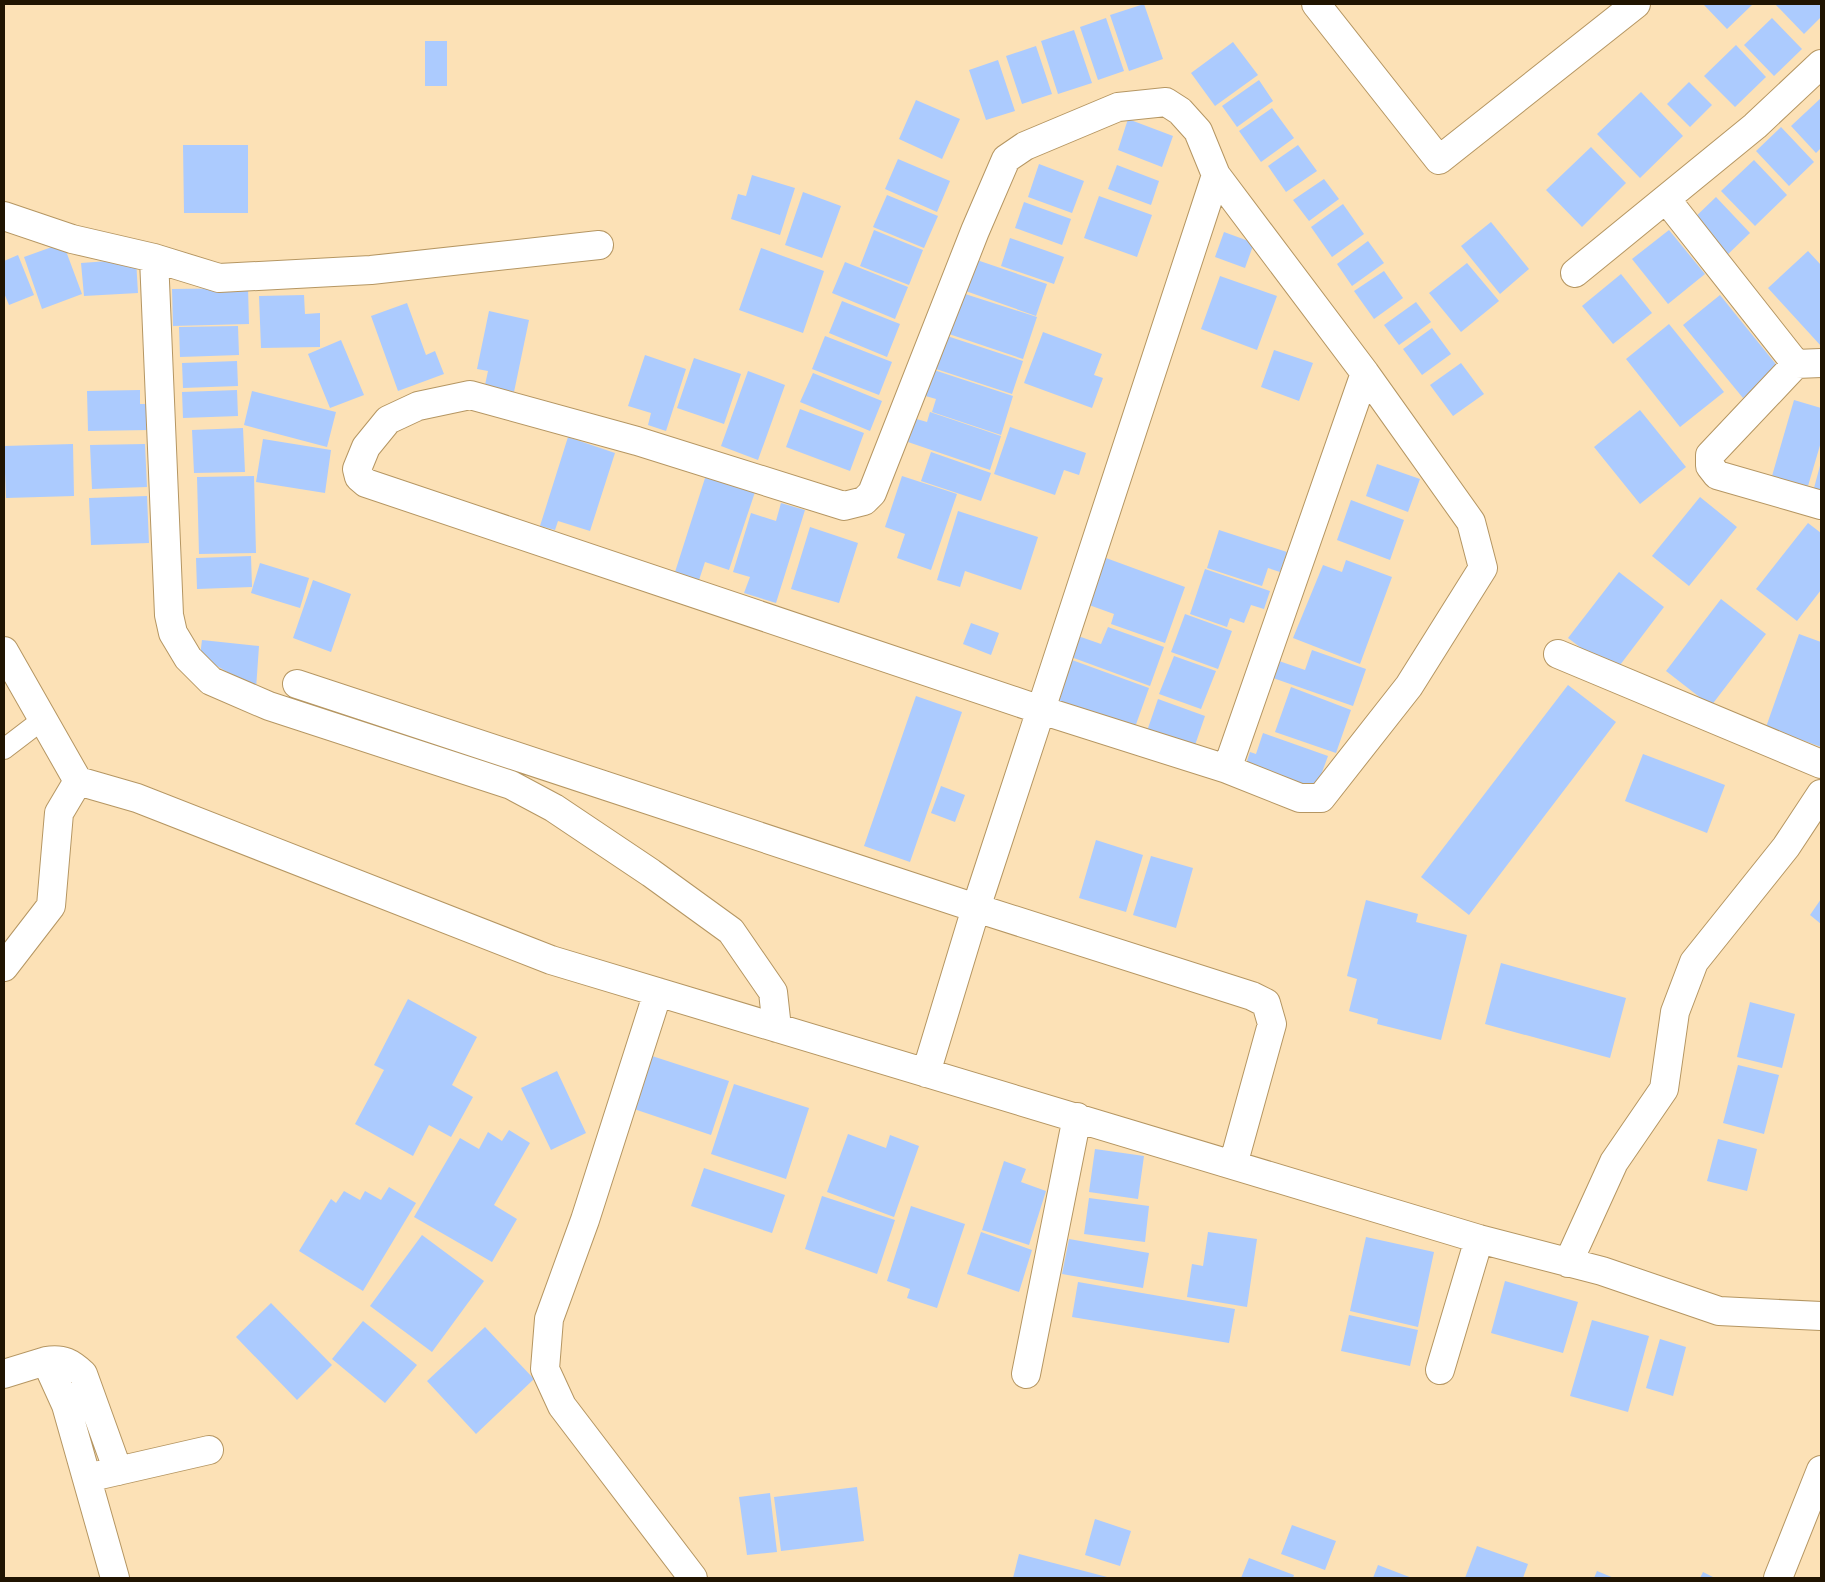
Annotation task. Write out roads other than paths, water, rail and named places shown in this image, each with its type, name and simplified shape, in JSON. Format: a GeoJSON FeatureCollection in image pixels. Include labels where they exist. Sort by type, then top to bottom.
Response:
{"type":"FeatureCollection","features":[{"type":"Feature","properties":{"kind":"street"},"geometry":{"type":"LineString","coordinates":[[1316,4],[1440,160],[1636,4]]}},
{"type":"Feature","properties":{"kind":"street"},"geometry":{"type":"LineString","coordinates":[[1575,273],[1756,126],[1821,64]]}},
{"type":"Feature","properties":{"kind":"street"},"geometry":{"type":"LineString","coordinates":[[1166,102],[1180,110],[1198,131],[1216,175],[1365,373],[1471,522],[1483,568],[1408,686],[1321,798],[1300,798],[1226,769],[1041,710],[366,483],[359,477],[357,470],[366,447],[388,420],[418,406],[470,396],[636,441],[844,506],[864,501],[872,493],[1006,159],[1025,146],[1118,107],[1166,102]]}},
{"type":"Feature","properties":{"kind":"street"},"geometry":{"type":"LineString","coordinates":[[926,1072],[976,908],[1216,175]]}},
{"type":"Feature","properties":{"kind":"street"},"geometry":{"type":"LineString","coordinates":[[1666,199],[1809,364],[1710,455],[1710,466],[1717,475],[1821,505]]}},
{"type":"Feature","properties":{"kind":"street"},"geometry":{"type":"LineString","coordinates":[[4,216],[72,239],[154,258],[219,278],[371,270],[599,245]]}},
{"type":"Feature","properties":{"kind":"street"},"geometry":{"type":"LineString","coordinates":[[154,258],[169,615],[173,633],[188,658],[211,681],[269,706],[511,785],[554,808],[651,873],[731,931],[773,992],[777,1028]]}},
{"type":"Feature","properties":{"kind":"street"},"geometry":{"type":"LineString","coordinates":[[1226,769],[1365,373]]}},
{"type":"Feature","properties":{"kind":"street"},"geometry":{"type":"LineString","coordinates":[[4,651],[78,781],[137,798],[551,960],[1479,1239],[1602,1271],[1719,1311],[1821,1316]]}},
{"type":"Feature","properties":{"kind":"street"},"geometry":{"type":"LineString","coordinates":[[1558,654],[1821,764]]}},
{"type":"Feature","properties":{"kind":"street"},"geometry":{"type":"LineString","coordinates":[[297,684],[976,908],[1252,996],[1266,1003],[1272,1024],[1233,1165]]}},
{"type":"Feature","properties":{"kind":"street"},"geometry":{"type":"LineString","coordinates":[[4,967],[51,906],[59,813],[78,781]]}},
{"type":"Feature","properties":{"kind":"street"},"geometry":{"type":"LineString","coordinates":[[1568,1263],[1614,1162],[1664,1089],[1675,1012],[1694,962],[1786,848],[1821,794]]}},
{"type":"Feature","properties":{"kind":"street"},"geometry":{"type":"LineString","coordinates":[[658,992],[585,1220],[548,1319],[545,1369],[562,1406],[692,1578]]}},
{"type":"Feature","properties":{"kind":"street"},"geometry":{"type":"LineString","coordinates":[[1026,1374],[1077,1117]]}},
{"type":"Feature","properties":{"kind":"street"},"geometry":{"type":"LineString","coordinates":[[1440,1370],[1479,1239]]}},
{"type":"Feature","properties":{"kind":"street"},"geometry":{"type":"LineString","coordinates":[[4,1374],[57,1359],[72,1364],[83,1374],[118,1471]]}},
{"type":"Feature","properties":{"kind":"street"},"geometry":{"type":"LineString","coordinates":[[46,1361],[66,1405],[115,1578]]}},
{"type":"Feature","properties":{"kind":"street"},"geometry":{"type":"LineString","coordinates":[[87,1478],[208,1450]]}},
{"type":"Feature","properties":{"kind":"street"},"geometry":{"type":"LineString","coordinates":[[1778,1578],[1821,1470]]}},
{"type":"Feature","properties":{"kind":"lane"},"geometry":{"type":"LineString","coordinates":[[4,748],[42,720]]}}]}
